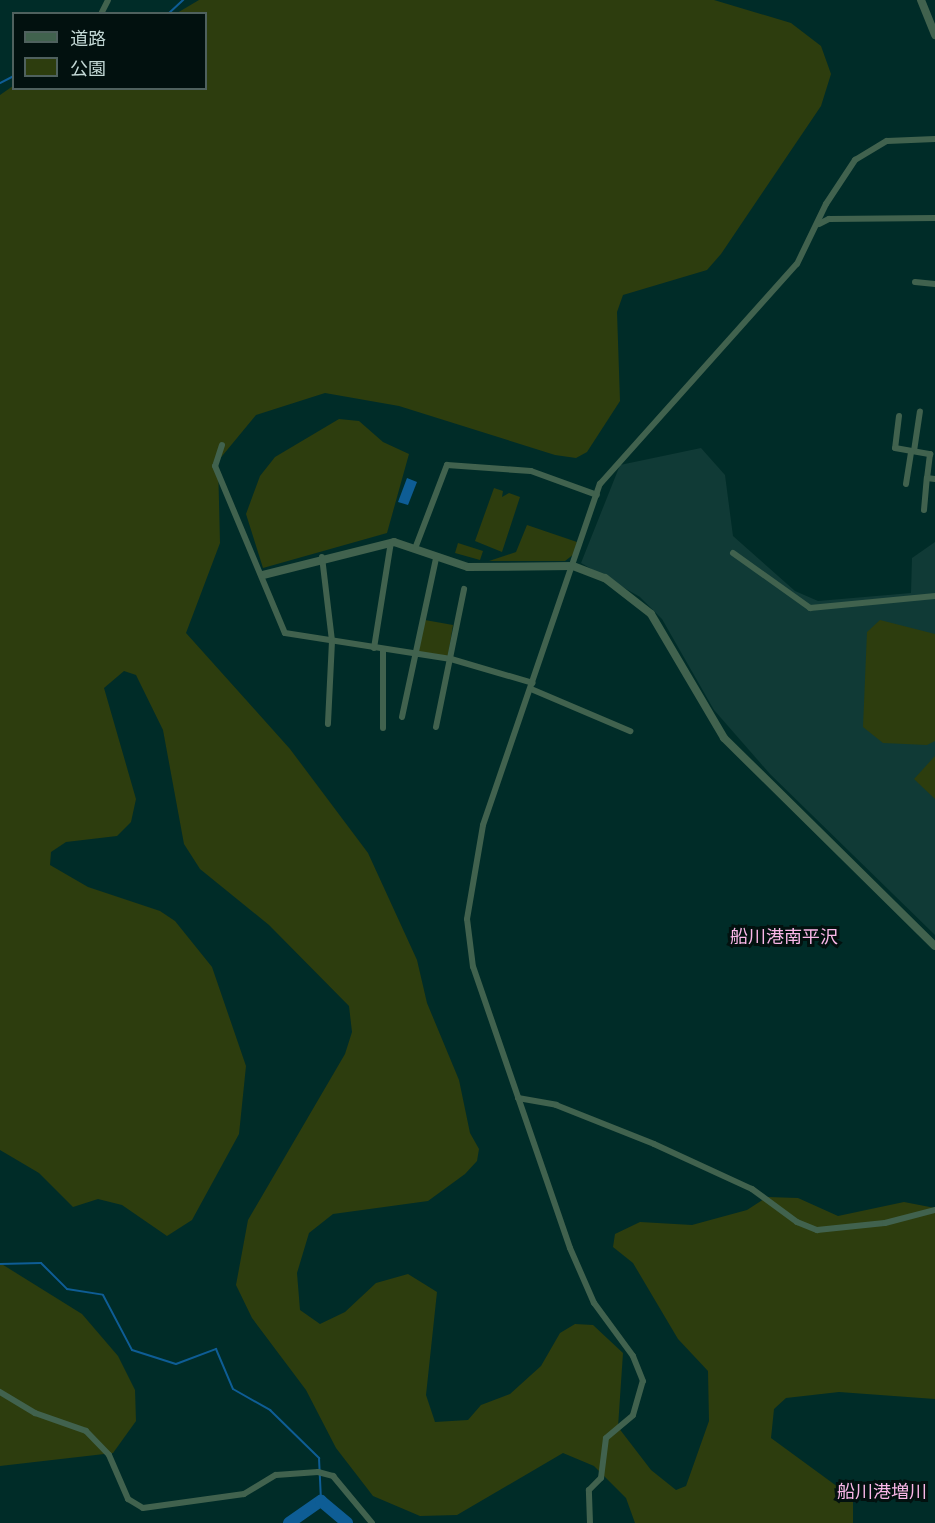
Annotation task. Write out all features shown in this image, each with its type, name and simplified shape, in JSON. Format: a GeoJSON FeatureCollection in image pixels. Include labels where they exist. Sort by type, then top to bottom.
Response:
{"type":"FeatureCollection","features":[{"type":"Feature","properties":{"kind":"street"},"geometry":{"type":"LineString","coordinates":[[102,12],[108,0]]}},
{"type":"Feature","properties":{"kind":"street"},"geometry":{"type":"LineString","coordinates":[[921,0],[935,35]]}},
{"type":"Feature","properties":{"kind":"street"},"geometry":{"type":"LineString","coordinates":[[590,1523],[589,1490],[601,1478],[606,1438],[633,1416],[643,1381],[633,1356],[594,1303],[518,1098],[473,967],[467,919],[490,801],[597,495],[633,445],[797,264],[844,173],[874,145],[935,139]]}},
{"type":"Feature","properties":{"kind":"street"},"geometry":{"type":"LineString","coordinates":[[819,224],[830,219],[935,218]]}},
{"type":"Feature","properties":{"kind":"street"},"geometry":{"type":"LineString","coordinates":[[915,282],[935,284]]}},
{"type":"Feature","properties":{"kind":"street"},"geometry":{"type":"LineString","coordinates":[[906,484],[920,411]]}},
{"type":"Feature","properties":{"kind":"street"},"geometry":{"type":"LineString","coordinates":[[898,416],[895,448],[930,454],[924,510]]}},
{"type":"Feature","properties":{"kind":"street"},"geometry":{"type":"LineString","coordinates":[[222,445],[215,466],[285,633],[451,659],[532,686],[630,731]]}},
{"type":"Feature","properties":{"kind":"street"},"geometry":{"type":"LineString","coordinates":[[416,546],[447,465],[531,471],[597,495]]}},
{"type":"Feature","properties":{"kind":"street"},"geometry":{"type":"LineString","coordinates":[[927,478],[935,479]]}},
{"type":"Feature","properties":{"kind":"street"},"geometry":{"type":"LineString","coordinates":[[263,576],[322,557],[391,542],[416,546],[436,560],[468,567],[573,566],[605,578],[651,614],[724,738],[935,946]]}},
{"type":"Feature","properties":{"kind":"street"},"geometry":{"type":"LineString","coordinates":[[374,648],[391,542]]}},
{"type":"Feature","properties":{"kind":"street"},"geometry":{"type":"LineString","coordinates":[[733,553],[810,608],[935,596]]}},
{"type":"Feature","properties":{"kind":"street"},"geometry":{"type":"LineString","coordinates":[[322,557],[332,641],[328,724]]}},
{"type":"Feature","properties":{"kind":"street"},"geometry":{"type":"LineString","coordinates":[[402,717],[436,560]]}},
{"type":"Feature","properties":{"kind":"street"},"geometry":{"type":"LineString","coordinates":[[436,727],[464,589]]}},
{"type":"Feature","properties":{"kind":"street"},"geometry":{"type":"LineString","coordinates":[[382,650],[383,729]]}},
{"type":"Feature","properties":{"kind":"street"},"geometry":{"type":"LineString","coordinates":[[518,1098],[556,1106],[654,1143],[742,1184],[797,1222],[817,1230],[885,1223],[935,1210]]}},
{"type":"Feature","properties":{"kind":"street"},"geometry":{"type":"LineString","coordinates":[[0,1392],[100,1443],[128,1499],[143,1508],[244,1494],[276,1475],[318,1472],[333,1476],[372,1523]]}},
{"type":"Feature","properties":{"kind":"shaded area"},"geometry":{"type":"Polygon","coordinates":[[[701,448],[725,475],[733,536],[795,591],[818,601],[911,593],[912,558],[935,542],[935,935],[770,774],[714,710],[662,619],[640,597],[581,563],[620,465],[701,448]]]}},
{"type":"Feature","properties":{"kind":"green space"},"geometry":{"type":"Polygon","coordinates":[[[199,0],[714,0],[791,23],[821,46],[831,74],[821,106],[721,254],[707,270],[623,295],[617,312],[620,401],[587,452],[576,458],[555,455],[399,406],[325,393],[256,415],[218,461],[220,543],[186,633],[290,749],[368,853],[417,960],[427,1003],[459,1080],[470,1133],[479,1149],[477,1161],[465,1174],[428,1201],[333,1214],[309,1233],[297,1273],[300,1310],[320,1324],[345,1312],[376,1283],[408,1274],[437,1292],[426,1395],[435,1422],[468,1420],[481,1405],[510,1394],[541,1366],[560,1333],[575,1324],[593,1325],[623,1353],[618,1427],[651,1470],[676,1490],[686,1486],[709,1421],[708,1371],[678,1339],[633,1263],[613,1247],[615,1234],[640,1222],[692,1225],[747,1210],[767,1197],[798,1198],[838,1216],[904,1202],[935,1208],[935,1399],[839,1392],[786,1398],[774,1409],[771,1438],[853,1498],[853,1523],[635,1523],[626,1498],[594,1466],[563,1453],[457,1515],[420,1516],[373,1496],[336,1448],[306,1390],[252,1318],[236,1285],[248,1220],[345,1054],[352,1032],[349,1006],[269,925],[200,869],[184,844],[163,730],[136,675],[124,671],[104,688],[136,799],[131,822],[117,836],[66,842],[51,852],[50,865],[88,887],[160,911],[175,921],[212,967],[246,1066],[239,1134],[192,1220],[167,1236],[122,1205],[98,1199],[73,1207],[39,1173],[0,1150],[0,95],[12,87],[12,90],[207,90],[207,12],[179,12],[199,0]]]}},
{"type":"Feature","properties":{"kind":"green space"},"geometry":{"type":"Polygon","coordinates":[[[339,419],[359,421],[383,442],[409,454],[387,533],[263,568],[246,514],[260,476],[275,457],[339,419]]]}},
{"type":"Feature","properties":{"kind":"green space"},"geometry":{"type":"Polygon","coordinates":[[[494,488],[503,491],[502,497],[509,493],[520,497],[502,552],[475,541],[494,488]]]}},
{"type":"Feature","properties":{"kind":"green space"},"geometry":{"type":"Polygon","coordinates":[[[527,525],[577,542],[574,554],[565,561],[489,561],[516,552],[527,525]]]}},
{"type":"Feature","properties":{"kind":"green space"},"geometry":{"type":"Polygon","coordinates":[[[458,543],[483,551],[480,560],[455,553],[458,543]]]}},
{"type":"Feature","properties":{"kind":"green space"},"geometry":{"type":"Polygon","coordinates":[[[425,620],[453,625],[448,656],[418,652],[425,620]]]}},
{"type":"Feature","properties":{"kind":"green space"},"geometry":{"type":"Polygon","coordinates":[[[880,620],[935,634],[935,741],[927,745],[883,743],[863,727],[867,632],[880,620]]]}},
{"type":"Feature","properties":{"kind":"green space"},"geometry":{"type":"Polygon","coordinates":[[[935,756],[935,799],[914,779],[935,756]]]}},
{"type":"Feature","properties":{"kind":"green space"},"geometry":{"type":"Polygon","coordinates":[[[0,1263],[82,1314],[118,1356],[135,1390],[136,1421],[113,1453],[0,1466],[0,1263]]]}},
{"type":"Feature","properties":{"kind":"water"},"geometry":{"type":"Polygon","coordinates":[[[407,478],[417,482],[408,505],[398,502],[407,478]]]}},
{"type":"Feature","properties":{"kind":"waterway"},"geometry":{"type":"LineString","coordinates":[[170,12],[183,0]]}},
{"type":"Feature","properties":{"kind":"waterway"},"geometry":{"type":"LineString","coordinates":[[0,83],[12,77]]}},
{"type":"Feature","properties":{"kind":"waterway"},"geometry":{"type":"LineString","coordinates":[[0,1264],[41,1263],[67,1289],[103,1295],[132,1350],[176,1364],[216,1349],[233,1389],[270,1410],[319,1458],[321,1501]]}},
{"type":"Feature","properties":{"kind":"waterway"},"geometry":{"type":"LineString","coordinates":[[289,1523],[321,1501],[347,1523]]}},
{"type":"Feature","properties":{"kind":"district","name":"船川港南平沢"},"geometry":{"type":"Point","coordinates":[784,937]}},
{"type":"Feature","properties":{"kind":"district","name":"船川港増川"},"geometry":{"type":"Point","coordinates":[882,1492]}}]}
